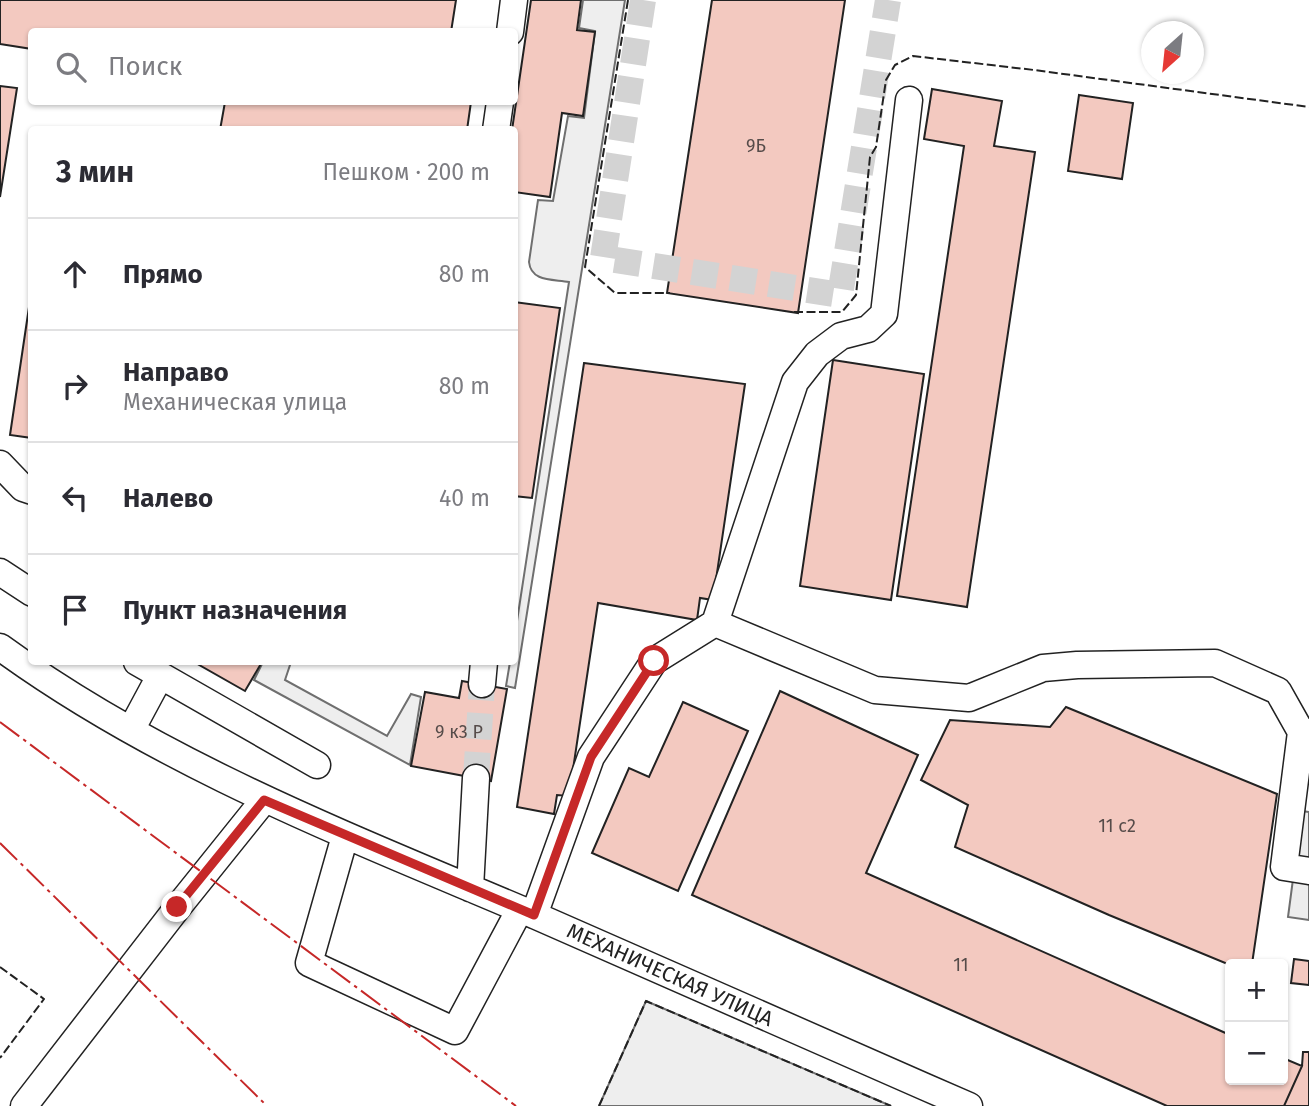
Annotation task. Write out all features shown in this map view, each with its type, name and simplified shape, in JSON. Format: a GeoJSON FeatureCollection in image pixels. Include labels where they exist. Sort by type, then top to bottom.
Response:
{"type":"FeatureCollection","features":[{"type":"Feature","properties":{"kind":"street"},"geometry":{"type":"LineString","coordinates":[[510,28],[514,0]]}},
{"type":"Feature","properties":{"kind":"street"},"geometry":{"type":"LineString","coordinates":[[345,836],[309,963],[455,1031],[527,912],[591,757],[654,661],[715,623],[795,382],[817,354],[841,336],[868,329],[884,314],[909,100]]}},
{"type":"Feature","properties":{"kind":"street"},"geometry":{"type":"LineString","coordinates":[[497,126],[500,105]]}},
{"type":"Feature","properties":{"kind":"street"},"geometry":{"type":"LineString","coordinates":[[0,464],[23,488],[28,490]]}},
{"type":"Feature","properties":{"kind":"street"},"geometry":{"type":"LineString","coordinates":[[0,572],[28,590]]}},
{"type":"Feature","properties":{"kind":"street"},"geometry":{"type":"LineString","coordinates":[[715,623],[876,690],[956,697],[969,698],[1043,668],[1215,663],[1278,691],[1305,732],[1284,867],[1309,871]]}},
{"type":"Feature","properties":{"kind":"street","name":"МЕХАНИЧЕСКАЯ УЛИЦА"},"geometry":{"type":"LineString","coordinates":[[0,648],[41,677],[131,730],[264,800],[969,1106]]}},
{"type":"Feature","properties":{"kind":"street"},"geometry":{"type":"LineString","coordinates":[[143,665],[317,765]]}},
{"type":"Feature","properties":{"kind":"street"},"geometry":{"type":"LineString","coordinates":[[131,730],[160,676]]}},
{"type":"Feature","properties":{"kind":"street"},"geometry":{"type":"LineString","coordinates":[[470,888],[476,778]]}},
{"type":"Feature","properties":{"kind":"street"},"geometry":{"type":"LineString","coordinates":[[24,1106],[177,907],[264,800]]}},
{"type":"Feature","properties":{"kind":"shaded area"},"geometry":{"type":"Polygon","coordinates":[[[583,0],[625,0],[515,688],[506,686],[510,665],[518,665],[518,614],[569,282],[538,276],[529,262],[538,200],[553,201],[568,116],[584,118],[595,31],[579,28],[583,0]]]}},
{"type":"Feature","properties":{"kind":"shaded area"},"geometry":{"type":"Polygon","coordinates":[[[262,665],[290,665],[285,680],[387,736],[411,694],[421,697],[410,765],[254,680],[262,665]]]}},
{"type":"Feature","properties":{"kind":"shaded area"},"geometry":{"type":"Polygon","coordinates":[[[1302,811],[1309,812],[1309,920],[1288,917],[1302,811]]]}},
{"type":"Feature","properties":{"kind":"shaded area"},"geometry":{"type":"Polygon","coordinates":[[[646,1001],[891,1106],[599,1106],[646,1001]]]}},
{"type":"Feature","properties":{"kind":"building"},"geometry":{"type":"Polygon","coordinates":[[[0,0],[456,0],[452,28],[28,28],[28,48],[0,44],[0,0]]]}},
{"type":"Feature","properties":{"kind":"building"},"geometry":{"type":"Polygon","coordinates":[[[531,0],[581,0],[577,30],[595,32],[583,116],[562,113],[550,197],[518,193],[518,126],[513,126],[516,105],[518,105],[531,0]]]}},
{"type":"Feature","properties":{"kind":"building"},"geometry":{"type":"Polygon","coordinates":[[[712,0],[845,0],[798,313],[667,293],[712,0]]]}},
{"type":"Feature","properties":{"kind":"building"},"geometry":{"type":"Polygon","coordinates":[[[0,86],[17,88],[0,197],[0,86]]]}},
{"type":"Feature","properties":{"kind":"building"},"geometry":{"type":"Polygon","coordinates":[[[932,89],[1002,101],[994,146],[1035,152],[967,607],[897,596],[964,146],[924,139],[932,89]]]}},
{"type":"Feature","properties":{"kind":"building"},"geometry":{"type":"Polygon","coordinates":[[[1079,95],[1133,103],[1122,179],[1068,171],[1079,95]]]}},
{"type":"Feature","properties":{"kind":"building"},"geometry":{"type":"Polygon","coordinates":[[[224,105],[471,105],[468,126],[221,126],[224,105]]]}},
{"type":"Feature","properties":{"kind":"building"},"geometry":{"type":"Polygon","coordinates":[[[518,303],[560,308],[532,498],[518,496],[518,303]]]}},
{"type":"Feature","properties":{"kind":"building"},"geometry":{"type":"Polygon","coordinates":[[[28,314],[28,437],[10,435],[28,314]]]}},
{"type":"Feature","properties":{"kind":"building"},"geometry":{"type":"Polygon","coordinates":[[[833,360],[924,374],[891,600],[800,586],[833,360]]]}},
{"type":"Feature","properties":{"kind":"building"},"geometry":{"type":"Polygon","coordinates":[[[584,363],[745,384],[713,600],[700,598],[697,620],[598,603],[569,796],[557,795],[554,814],[517,807],[584,363]]]}},
{"type":"Feature","properties":{"kind":"building"},"geometry":{"type":"Polygon","coordinates":[[[199,665],[260,665],[245,691],[199,665]]]}},
{"type":"Feature","properties":{"kind":"building"},"geometry":{"type":"Polygon","coordinates":[[[462,681],[507,689],[491,781],[411,766],[425,692],[459,698],[462,681]]]}},
{"type":"Feature","properties":{"kind":"building"},"geometry":{"type":"Polygon","coordinates":[[[780,691],[918,755],[866,873],[1225,1033],[1225,1085],[1288,1085],[1288,1060],[1302,1066],[1284,1106],[1167,1106],[692,895],[780,691]]]}},
{"type":"Feature","properties":{"kind":"building"},"geometry":{"type":"Polygon","coordinates":[[[683,702],[748,731],[678,891],[592,853],[629,768],[649,777],[683,702]]]}},
{"type":"Feature","properties":{"kind":"building"},"geometry":{"type":"Polygon","coordinates":[[[1066,707],[1277,794],[1253,959],[1225,959],[1225,963],[955,847],[968,805],[921,780],[950,720],[1050,727],[1066,707]]]}},
{"type":"Feature","properties":{"kind":"building"},"geometry":{"type":"Polygon","coordinates":[[[1294,959],[1309,961],[1309,985],[1291,983],[1294,959]]]}},
{"type":"Feature","properties":{"kind":"building"},"geometry":{"type":"Polygon","coordinates":[[[1303,1052],[1309,1052],[1309,1106],[1284,1106],[1302,1066],[1303,1052]]]}},
{"type":"Feature","properties":{"kind":"tunnel"},"geometry":{"type":"LineString","coordinates":[[643,0],[603,258],[840,295],[888,0]]}},
{"type":"Feature","properties":{"kind":"tunnel"},"geometry":{"type":"LineString","coordinates":[[476,778],[482,684]]}},
{"type":"Feature","properties":{"kind":"fence"},"geometry":{"type":"LineString","coordinates":[[628,0],[585,267],[615,293],[670,293]]}},
{"type":"Feature","properties":{"kind":"fence"},"geometry":{"type":"LineString","coordinates":[[794,312],[842,312],[856,295],[870,157],[876,147],[886,80],[895,65],[913,56],[1309,107]]}},
{"type":"Feature","properties":{"kind":"fence"},"geometry":{"type":"LineString","coordinates":[[0,967],[44,999],[0,1058]]}},
{"type":"Feature","properties":{"kind":"fence"},"geometry":{"type":"LineString","coordinates":[[599,1106],[646,1001],[891,1106]]}},
{"type":"Feature","properties":{"kind":"power"},"geometry":{"type":"LineString","coordinates":[[0,722],[516,1106]]}},
{"type":"Feature","properties":{"kind":"power"},"geometry":{"type":"LineString","coordinates":[[0,843],[267,1106]]}},
{"type":"Feature","properties":{"kind":"route"},"geometry":{"type":"LineString","coordinates":[[177,907],[264,800],[534,915],[591,757],[654,661]]}}]}
